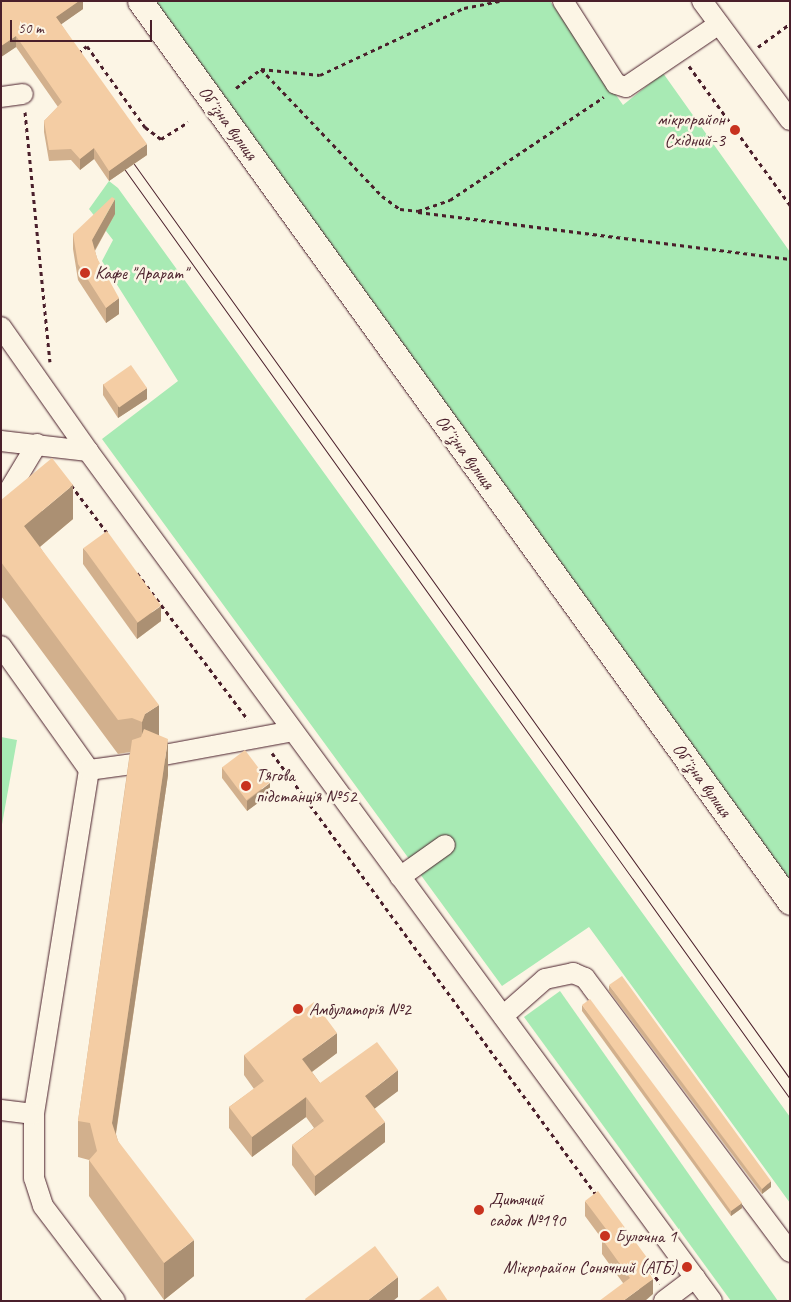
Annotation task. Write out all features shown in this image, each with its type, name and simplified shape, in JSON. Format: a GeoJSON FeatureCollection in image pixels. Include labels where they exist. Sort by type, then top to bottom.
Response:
{"type":"FeatureCollection","features":[{"type":"Feature","properties":{"kind":"main road","name":"Обʼїзна вулиця"},"geometry":{"type":"LineString","coordinates":[[140,1],[790,902]]}},
{"type":"Feature","properties":{"kind":"street"},"geometry":{"type":"LineString","coordinates":[[563,1],[616,84],[626,87],[719,24]]}},
{"type":"Feature","properties":{"kind":"street"},"geometry":{"type":"LineString","coordinates":[[702,1],[790,120]]}},
{"type":"Feature","properties":{"kind":"street"},"geometry":{"type":"LineString","coordinates":[[1,97],[23,94]]}},
{"type":"Feature","properties":{"kind":"street"},"geometry":{"type":"LineString","coordinates":[[1,327],[88,451],[712,1301]]}},
{"type":"Feature","properties":{"kind":"street"},"geometry":{"type":"LineString","coordinates":[[1,441],[88,451]]}},
{"type":"Feature","properties":{"kind":"street"},"geometry":{"type":"LineString","coordinates":[[1,504],[36,444]]}},
{"type":"Feature","properties":{"kind":"street"},"geometry":{"type":"LineString","coordinates":[[1,646],[89,770],[34,1114],[36,1192],[43,1206],[115,1301]]}},
{"type":"Feature","properties":{"kind":"street"},"geometry":{"type":"LineString","coordinates":[[154,758],[262,739],[293,731]]}},
{"type":"Feature","properties":{"kind":"street"},"geometry":{"type":"LineString","coordinates":[[89,770],[133,764]]}},
{"type":"Feature","properties":{"kind":"street"},"geometry":{"type":"LineString","coordinates":[[400,877],[445,845]]}},
{"type":"Feature","properties":{"kind":"street"},"geometry":{"type":"LineString","coordinates":[[503,1016],[545,979],[573,973],[585,978],[790,1252]]}},
{"type":"Feature","properties":{"kind":"street"},"geometry":{"type":"LineString","coordinates":[[1,1110],[34,1114]]}},
{"type":"Feature","properties":{"kind":"street"},"geometry":{"type":"LineString","coordinates":[[667,1299],[695,1278]]}},
{"type":"Feature","properties":{"kind":"path"},"geometry":{"type":"LineString","coordinates":[[236,88],[261,69],[320,75],[464,8],[499,1]]}},
{"type":"Feature","properties":{"kind":"path"},"geometry":{"type":"LineString","coordinates":[[744,58],[790,24]]}},
{"type":"Feature","properties":{"kind":"path"},"geometry":{"type":"LineString","coordinates":[[75,54],[87,46],[145,127],[161,139],[188,122]]}},
{"type":"Feature","properties":{"kind":"path"},"geometry":{"type":"LineString","coordinates":[[678,52],[790,205]]}},
{"type":"Feature","properties":{"kind":"path"},"geometry":{"type":"LineString","coordinates":[[261,69],[382,196],[400,209],[790,259]]}},
{"type":"Feature","properties":{"kind":"path"},"geometry":{"type":"LineString","coordinates":[[418,211],[450,200],[621,86]]}},
{"type":"Feature","properties":{"kind":"path"},"geometry":{"type":"LineString","coordinates":[[23,94],[54,402]]}},
{"type":"Feature","properties":{"kind":"path"},"geometry":{"type":"LineString","coordinates":[[68,481],[109,536]]}},
{"type":"Feature","properties":{"kind":"path"},"geometry":{"type":"LineString","coordinates":[[132,567],[262,739],[602,1203]]}},
{"type":"Feature","properties":{"kind":"path"},"geometry":{"type":"LineString","coordinates":[[642,1258],[667,1299]]}},
{"type":"Feature","properties":{"kind":"green space"},"geometry":{"type":"Polygon","coordinates":[[[140,1],[550,1],[623,105],[663,73],[790,252],[790,902],[140,1]]]}},
{"type":"Feature","properties":{"kind":"green space"},"geometry":{"type":"Polygon","coordinates":[[[109,181],[118,188],[790,1117],[790,1203],[589,927],[502,986],[102,439],[178,381],[102,261],[113,240],[89,209],[109,181]]]}},
{"type":"Feature","properties":{"kind":"green space"},"geometry":{"type":"Polygon","coordinates":[[[1,737],[17,740],[1,830],[1,737]]]}},
{"type":"Feature","properties":{"kind":"green space"},"geometry":{"type":"Polygon","coordinates":[[[560,991],[778,1301],[731,1301],[524,1017],[560,991]]]}},
{"type":"Feature","properties":{"kind":"building"},"geometry":{"type":"Polygon","coordinates":[[[1,1],[79,1],[56,17],[147,144],[109,171],[94,148],[80,159],[71,149],[49,150],[44,121],[62,102],[16,36],[1,46],[1,1]]]}},
{"type":"Feature","properties":{"kind":"building"},"geometry":{"type":"Polygon","coordinates":[[[112,197],[115,199],[92,240],[97,258],[119,298],[106,308],[78,264],[73,234],[112,197]]]}},
{"type":"Feature","properties":{"kind":"building"},"geometry":{"type":"Polygon","coordinates":[[[131,365],[147,388],[119,407],[103,385],[131,365]]]}},
{"type":"Feature","properties":{"kind":"building"},"geometry":{"type":"Polygon","coordinates":[[[52,458],[73,485],[24,526],[159,705],[145,714],[142,722],[132,718],[118,720],[1,562],[1,500],[52,458]]]}},
{"type":"Feature","properties":{"kind":"building"},"geometry":{"type":"Polygon","coordinates":[[[107,531],[161,605],[138,622],[84,548],[107,531]]]}},
{"type":"Feature","properties":{"kind":"building"},"geometry":{"type":"Polygon","coordinates":[[[144,729],[168,739],[112,1123],[118,1141],[194,1240],[164,1263],[89,1160],[97,1151],[90,1123],[78,1121],[132,740],[141,737],[144,729]]]}},
{"type":"Feature","properties":{"kind":"building","name":"Тягова підстанція №52"},"geometry":{"type":"Polygon","coordinates":[[[245,750],[270,783],[247,800],[222,767],[245,750]]]}},
{"type":"Feature","properties":{"kind":"building"},"geometry":{"type":"Polygon","coordinates":[[[622,976],[771,1181],[762,1189],[609,985],[622,976]]]}},
{"type":"Feature","properties":{"kind":"building"},"geometry":{"type":"Polygon","coordinates":[[[590,999],[742,1203],[731,1211],[582,1005],[590,999]]]}},
{"type":"Feature","properties":{"kind":"building"},"geometry":{"type":"Polygon","coordinates":[[[314,1002],[337,1033],[302,1059],[320,1083],[377,1042],[398,1070],[365,1096],[385,1122],[315,1176],[292,1145],[324,1121],[306,1097],[252,1137],[229,1107],[264,1081],[244,1055],[314,1002]]]}},
{"type":"Feature","properties":{"kind":"building"},"geometry":{"type":"Polygon","coordinates":[[[598,1191],[648,1259],[642,1263],[653,1279],[623,1301],[599,1301],[630,1278],[602,1239],[609,1233],[585,1201],[598,1191]]]}},
{"type":"Feature","properties":{"kind":"building"},"geometry":{"type":"Polygon","coordinates":[[[375,1246],[398,1277],[367,1301],[306,1301],[305,1299],[375,1246]]]}},
{"type":"Feature","properties":{"kind":"building"},"geometry":{"type":"Polygon","coordinates":[[[438,1286],[448,1301],[418,1301],[438,1286]]]}},
{"type":"Feature","properties":{"kind":"tram line"},"geometry":{"type":"LineString","coordinates":[[134,164],[790,1079]]}},
{"type":"Feature","properties":{"kind":"tram line"},"geometry":{"type":"LineString","coordinates":[[125,170],[790,1099]]}},
{"type":"Feature","properties":{"kind":"place","name":"мікрорайон Східний-3"},"geometry":{"type":"Point","coordinates":[735,130]}},
{"type":"Feature","properties":{"kind":"place","name":"Кафе \"Арарат\""},"geometry":{"type":"Point","coordinates":[85,273]}},
{"type":"Feature","properties":{"kind":"place","name":"Тягова підстанція №52"},"geometry":{"type":"Point","coordinates":[246,786]}},
{"type":"Feature","properties":{"kind":"place","name":"Амбулаторія №2"},"geometry":{"type":"Point","coordinates":[298,1009]}},
{"type":"Feature","properties":{"kind":"place","name":"Дитячий садок №190"},"geometry":{"type":"Point","coordinates":[479,1210]}},
{"type":"Feature","properties":{"kind":"place","name":"Булочна 1"},"geometry":{"type":"Point","coordinates":[605,1236]}},
{"type":"Feature","properties":{"kind":"place","name":"Мікрорайон Сонячний (АТБ)"},"geometry":{"type":"Point","coordinates":[687,1267]}}]}
